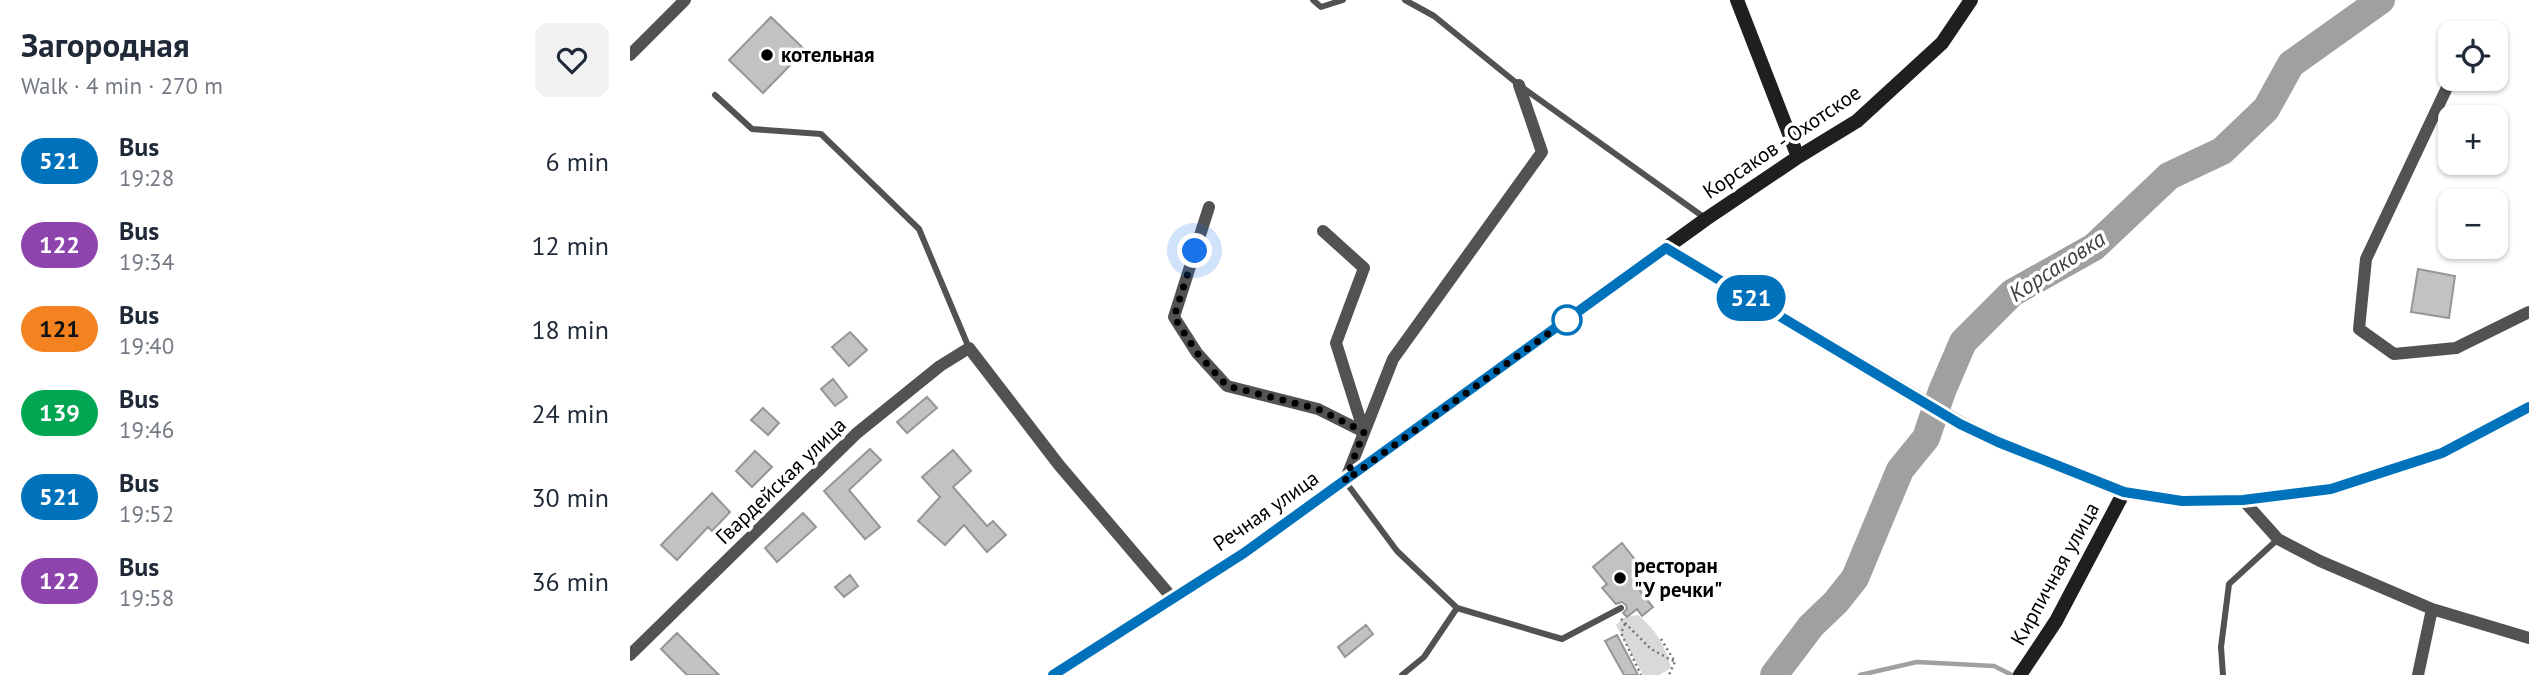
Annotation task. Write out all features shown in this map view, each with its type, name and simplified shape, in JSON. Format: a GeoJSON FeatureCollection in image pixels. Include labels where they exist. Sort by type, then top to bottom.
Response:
{"type":"FeatureCollection","features":[{"type":"Feature","properties":{"kind":"main road"},"geometry":{"type":"LineString","coordinates":[[1737,0],[1798,157]]}},
{"type":"Feature","properties":{"kind":"main road","name":"Корсаков - Охотское"},"geometry":{"type":"LineString","coordinates":[[1666,248],[1867,113],[1942,43],[1971,0]]}},
{"type":"Feature","properties":{"kind":"main road"},"geometry":{"type":"LineString","coordinates":[[1666,248],[1960,424],[2124,492],[2182,501],[2243,500],[2331,489],[2442,453],[2529,407]]}},
{"type":"Feature","properties":{"kind":"main road","name":"Речная улица"},"geometry":{"type":"LineString","coordinates":[[1054,675],[1244,553],[1666,248]]}},
{"type":"Feature","properties":{"kind":"main road","name":"Кирпичная улица"},"geometry":{"type":"LineString","coordinates":[[2020,675],[2043,642],[2124,492]]}},
{"type":"Feature","properties":{"kind":"street"},"geometry":{"type":"LineString","coordinates":[[630,55],[685,0]]}},
{"type":"Feature","properties":{"kind":"street"},"geometry":{"type":"LineString","coordinates":[[1345,481],[1392,359],[1542,152],[1519,85]]}},
{"type":"Feature","properties":{"kind":"street"},"geometry":{"type":"LineString","coordinates":[[2445,91],[2366,259],[2359,329],[2394,354],[2456,348],[2529,312]]}},
{"type":"Feature","properties":{"kind":"street"},"geometry":{"type":"LineString","coordinates":[[1209,207],[1174,317],[1197,353],[1227,386],[1318,409],[1364,432]]}},
{"type":"Feature","properties":{"kind":"street"},"geometry":{"type":"LineString","coordinates":[[1323,231],[1364,268],[1336,343],[1364,432]]}},
{"type":"Feature","properties":{"kind":"street"},"geometry":{"type":"LineString","coordinates":[[969,348],[1059,465],[1174,600]]}},
{"type":"Feature","properties":{"kind":"street","name":"Гвардейская улица"},"geometry":{"type":"LineString","coordinates":[[630,655],[857,433],[940,366],[969,348]]}},
{"type":"Feature","properties":{"kind":"street"},"geometry":{"type":"LineString","coordinates":[[2243,500],[2278,539],[2320,561],[2432,609],[2529,638]]}},
{"type":"Feature","properties":{"kind":"street"},"geometry":{"type":"LineString","coordinates":[[2418,675],[2432,609]]}},
{"type":"Feature","properties":{"kind":"lane"},"geometry":{"type":"LineString","coordinates":[[1314,0],[1321,6],[1343,0]]}},
{"type":"Feature","properties":{"kind":"lane"},"geometry":{"type":"LineString","coordinates":[[1405,0],[1434,16],[1519,85],[1706,219]]}},
{"type":"Feature","properties":{"kind":"lane"},"geometry":{"type":"LineString","coordinates":[[715,95],[752,129],[821,134],[919,229],[969,348]]}},
{"type":"Feature","properties":{"kind":"lane"},"geometry":{"type":"LineString","coordinates":[[1345,481],[1398,551],[1457,608],[1562,639],[1618,609]]}},
{"type":"Feature","properties":{"kind":"lane"},"geometry":{"type":"LineString","coordinates":[[2223,675],[2221,647],[2229,584],[2278,539]]}},
{"type":"Feature","properties":{"kind":"lane"},"geometry":{"type":"LineString","coordinates":[[1402,675],[1424,657],[1457,608]]}},
{"type":"Feature","properties":{"kind":"path"},"geometry":{"type":"LineString","coordinates":[[1618,609],[1625,624],[1651,649],[1675,662]]}},
{"type":"Feature","properties":{"kind":"path"},"geometry":{"type":"LineString","coordinates":[[1625,624],[1620,633],[1641,675]]}},
{"type":"Feature","properties":{"kind":"path"},"geometry":{"type":"LineString","coordinates":[[1661,639],[1675,662]]}},
{"type":"Feature","properties":{"kind":"path"},"geometry":{"type":"LineString","coordinates":[[1669,675],[1675,662]]}},
{"type":"Feature","properties":{"kind":"shaded area"},"geometry":{"type":"Polygon","coordinates":[[[1638,615],[1659,638],[1669,660],[1671,668],[1659,675],[1643,675],[1616,625],[1625,617],[1638,615]]]}},
{"type":"Feature","properties":{"kind":"building","name":"котельная"},"geometry":{"type":"Polygon","coordinates":[[[771,17],[805,50],[763,93],[729,60],[771,17]]]}},
{"type":"Feature","properties":{"kind":"building"},"geometry":{"type":"Polygon","coordinates":[[[2418,269],[2455,276],[2449,318],[2411,312],[2418,269]]]}},
{"type":"Feature","properties":{"kind":"building"},"geometry":{"type":"Polygon","coordinates":[[[850,332],[867,350],[849,366],[832,347],[850,332]]]}},
{"type":"Feature","properties":{"kind":"building"},"geometry":{"type":"Polygon","coordinates":[[[833,379],[847,397],[835,406],[821,389],[833,379]]]}},
{"type":"Feature","properties":{"kind":"building"},"geometry":{"type":"Polygon","coordinates":[[[927,397],[937,408],[907,433],[897,422],[927,397]]]}},
{"type":"Feature","properties":{"kind":"building"},"geometry":{"type":"Polygon","coordinates":[[[763,408],[779,423],[768,435],[751,420],[763,408]]]}},
{"type":"Feature","properties":{"kind":"building"},"geometry":{"type":"Polygon","coordinates":[[[870,449],[881,460],[849,490],[880,527],[865,539],[824,491],[870,449]]]}},
{"type":"Feature","properties":{"kind":"building"},"geometry":{"type":"Polygon","coordinates":[[[953,450],[971,471],[953,487],[987,526],[993,521],[1006,535],[987,552],[964,525],[945,545],[918,521],[940,497],[922,477],[953,450]]]}},
{"type":"Feature","properties":{"kind":"building"},"geometry":{"type":"Polygon","coordinates":[[[755,451],[772,467],[752,487],[736,471],[755,451]]]}},
{"type":"Feature","properties":{"kind":"building"},"geometry":{"type":"Polygon","coordinates":[[[712,493],[730,512],[712,531],[708,527],[677,560],[661,545],[712,493]]]}},
{"type":"Feature","properties":{"kind":"building"},"geometry":{"type":"Polygon","coordinates":[[[803,513],[816,527],[777,562],[765,548],[803,513]]]}},
{"type":"Feature","properties":{"kind":"building","name":"ресторан \"У речки\""},"geometry":{"type":"Polygon","coordinates":[[[1622,543],[1640,566],[1633,572],[1645,587],[1640,591],[1653,607],[1642,616],[1637,609],[1627,617],[1623,613],[1627,609],[1626,605],[1622,602],[1616,604],[1602,588],[1607,584],[1593,567],[1622,543]]]}},
{"type":"Feature","properties":{"kind":"building"},"geometry":{"type":"Polygon","coordinates":[[[850,575],[858,586],[844,597],[835,587],[850,575]]]}},
{"type":"Feature","properties":{"kind":"building"},"geometry":{"type":"Polygon","coordinates":[[[1366,625],[1373,634],[1345,657],[1338,647],[1366,625]]]}},
{"type":"Feature","properties":{"kind":"building"},"geometry":{"type":"Polygon","coordinates":[[[677,633],[719,675],[687,675],[661,649],[677,633]]]}},
{"type":"Feature","properties":{"kind":"building"},"geometry":{"type":"Polygon","coordinates":[[[1617,635],[1638,675],[1624,675],[1605,641],[1617,635]]]}},
{"type":"Feature","properties":{"kind":"waterway","name":"Корсаковка"},"geometry":{"type":"LineString","coordinates":[[1774,675],[1811,626],[1836,602],[1855,578],[1900,470],[1926,438],[1963,342],[2012,293],[2094,247],[2169,176],[2222,151],[2266,109],[2291,64],[2381,0]]}},
{"type":"Feature","properties":{"kind":"waterway"},"geometry":{"type":"LineString","coordinates":[[1860,675],[1917,662],[1994,666],[2012,675]]}},
{"type":"Feature","properties":{"kind":"bus line","name":"521"},"geometry":{"type":"LineString","coordinates":[[1053,675],[1244,553],[1666,248],[1960,424],[2124,492],[2182,501],[2243,500],[2331,489],[2442,453],[2529,407]]}},
{"type":"Feature","properties":{"kind":"place","name":"котельная"},"geometry":{"type":"Point","coordinates":[767,55]}},
{"type":"Feature","properties":{"kind":"place","name":"ресторан \"У речки\""},"geometry":{"type":"Point","coordinates":[1620,578]}},
{"type":"Feature","properties":{"kind":"route"},"geometry":{"type":"LineString","coordinates":[[1195,251],[1174,317],[1197,353],[1227,386],[1318,409],[1364,432],[1345,481],[1567,320]]}}]}
